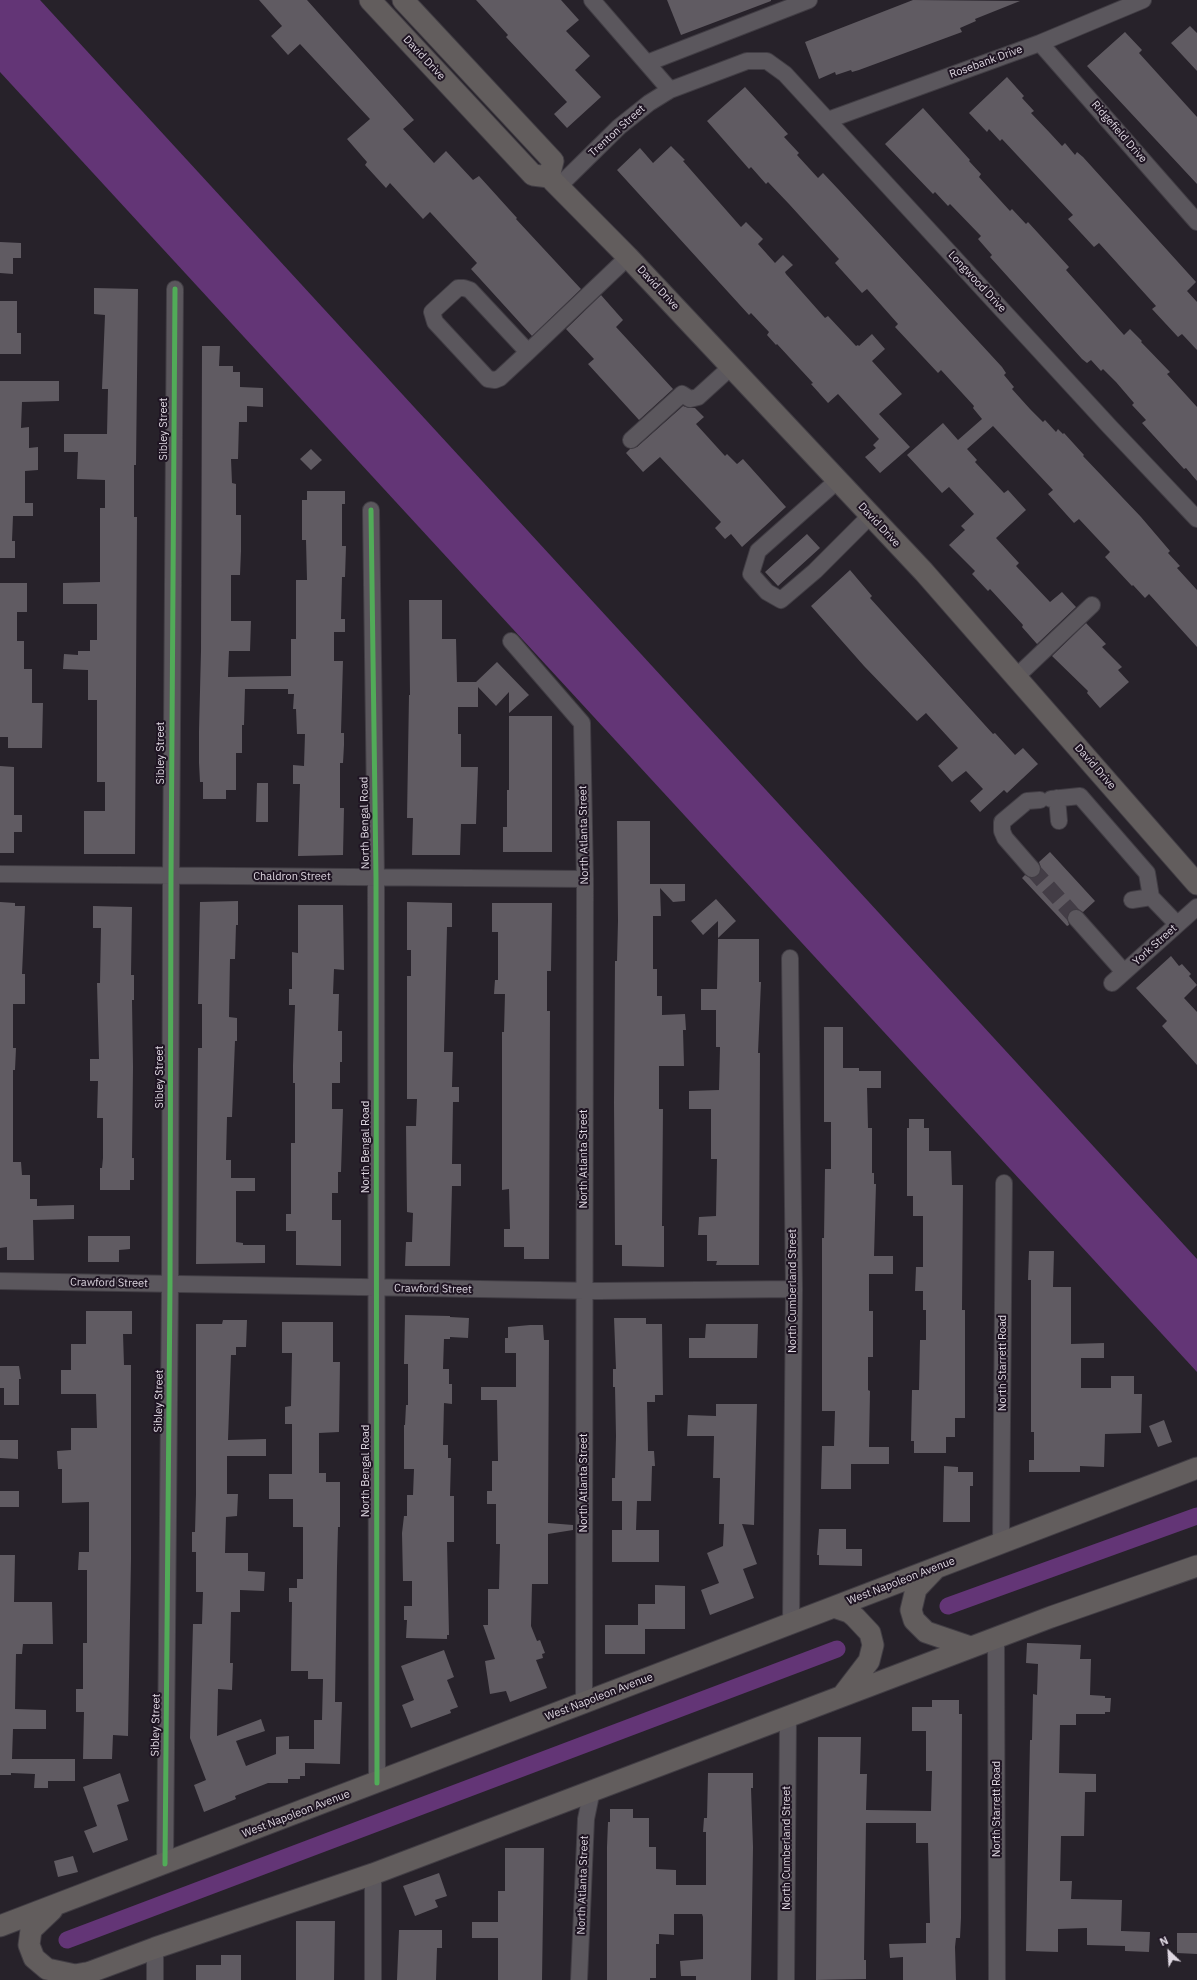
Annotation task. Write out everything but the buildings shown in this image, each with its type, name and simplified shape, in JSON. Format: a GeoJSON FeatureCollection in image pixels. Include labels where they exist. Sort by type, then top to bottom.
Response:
{"type":"FeatureCollection","features":[{"type":"Feature","properties":{"kind":"main road","name":"David Drive"},"geometry":{"type":"LineString","coordinates":[[370,0],[533,175],[554,182],[628,256],[838,480],[924,572],[1197,884]]}},
{"type":"Feature","properties":{"kind":"main road"},"geometry":{"type":"LineString","coordinates":[[403,0],[553,161],[554,182]]}},
{"type":"Feature","properties":{"kind":"main road","name":"West Napoleon Avenue"},"geometry":{"type":"LineString","coordinates":[[0,1926],[1197,1468]]}},
{"type":"Feature","properties":{"kind":"main road"},"geometry":{"type":"LineString","coordinates":[[58,1904],[31,1930],[29,1945],[34,1958],[47,1969],[78,1977],[155,1948],[373,1874],[970,1647],[1197,1566]]}},
{"type":"Feature","properties":{"kind":"main road"},"geometry":{"type":"LineString","coordinates":[[936,1568],[916,1589],[911,1610],[914,1620],[926,1632],[970,1647]]}},
{"type":"Feature","properties":{"kind":"main road"},"geometry":{"type":"LineString","coordinates":[[834,1607],[849,1612],[855,1617],[870,1632],[873,1645],[870,1661],[843,1695]]}},
{"type":"Feature","properties":{"kind":"street"},"geometry":{"type":"LineString","coordinates":[[592,0],[670,90]]}},
{"type":"Feature","properties":{"kind":"street"},"geometry":{"type":"LineString","coordinates":[[647,63],[809,0]]}},
{"type":"Feature","properties":{"kind":"street","name":"Rosebank Drive"},"geometry":{"type":"LineString","coordinates":[[828,120],[1040,43],[1143,0]]}},
{"type":"Feature","properties":{"kind":"street","name":"Ridgefield Drive"},"geometry":{"type":"LineString","coordinates":[[1040,43],[1197,222]]}},
{"type":"Feature","properties":{"kind":"street","name":"Trenton Street"},"geometry":{"type":"LineString","coordinates":[[554,182],[649,102],[670,90],[749,61]]}},
{"type":"Feature","properties":{"kind":"street","name":"Longwood Drive"},"geometry":{"type":"LineString","coordinates":[[749,61],[767,61],[785,74],[1110,427],[1197,519]]}},
{"type":"Feature","properties":{"kind":"street"},"geometry":{"type":"LineString","coordinates":[[528,352],[470,290],[458,288],[432,312],[434,322],[488,379],[495,380],[500,378],[528,352],[628,256]]}},
{"type":"Feature","properties":{"kind":"street","name":"Sibley Street"},"geometry":{"type":"LineString","coordinates":[[165,1864],[170,1285],[175,289]]}},
{"type":"Feature","properties":{"kind":"street"},"geometry":{"type":"LineString","coordinates":[[631,440],[682,394],[690,399],[698,397],[731,367]]}},
{"type":"Feature","properties":{"kind":"street"},"geometry":{"type":"LineString","coordinates":[[838,480],[758,551],[750,574],[767,592],[781,600],[815,571],[871,516]]}},
{"type":"Feature","properties":{"kind":"street","name":"North Bengal Road"},"geometry":{"type":"LineString","coordinates":[[371,510],[376,878],[377,1783]]}},
{"type":"Feature","properties":{"kind":"street"},"geometry":{"type":"LineString","coordinates":[[1016,677],[1092,604]]}},
{"type":"Feature","properties":{"kind":"street","name":"North Atlanta Street"},"geometry":{"type":"LineString","coordinates":[[511,641],[582,723],[585,879],[584,1703]]}},
{"type":"Feature","properties":{"kind":"street"},"geometry":{"type":"LineString","coordinates":[[1032,869],[1005,838],[1002,831],[1002,822],[1028,801],[1080,796],[1147,872],[1151,897],[1177,924]]}},
{"type":"Feature","properties":{"kind":"street"},"geometry":{"type":"LineString","coordinates":[[1049,799],[1060,821]]}},
{"type":"Feature","properties":{"kind":"street","name":"Chaldron Street"},"geometry":{"type":"LineString","coordinates":[[0,874],[171,877],[585,879]]}},
{"type":"Feature","properties":{"kind":"street"},"geometry":{"type":"LineString","coordinates":[[1132,900],[1151,897]]}},
{"type":"Feature","properties":{"kind":"street","name":"York Street"},"geometry":{"type":"LineString","coordinates":[[1112,983],[1197,907]]}},
{"type":"Feature","properties":{"kind":"street"},"geometry":{"type":"LineString","coordinates":[[1076,918],[1124,972]]}},
{"type":"Feature","properties":{"kind":"street","name":"North Cumberland Street"},"geometry":{"type":"LineString","coordinates":[[790,958],[794,1289],[791,1624]]}},
{"type":"Feature","properties":{"kind":"street","name":"North Starrett Road"},"geometry":{"type":"LineString","coordinates":[[1001,1543],[1004,1183]]}},
{"type":"Feature","properties":{"kind":"street","name":"Crawford Street"},"geometry":{"type":"LineString","coordinates":[[0,1281],[376,1288],[584,1290],[794,1289]]}},
{"type":"Feature","properties":{"kind":"street","name":"North Starrett Road"},"geometry":{"type":"LineString","coordinates":[[996,1638],[997,1980]]}},
{"type":"Feature","properties":{"kind":"street","name":"North Cumberland Street"},"geometry":{"type":"LineString","coordinates":[[786,1980],[788,1717]]}},
{"type":"Feature","properties":{"kind":"street","name":"North Atlanta Street"},"geometry":{"type":"LineString","coordinates":[[579,1980],[586,1819],[592,1790]]}},
{"type":"Feature","properties":{"kind":"street"},"geometry":{"type":"LineString","coordinates":[[373,1874],[373,1980]]}},
{"type":"Feature","properties":{"kind":"street"},"geometry":{"type":"LineString","coordinates":[[155,1948],[155,1980]]}},
{"type":"Feature","properties":{"kind":"shaded area"},"geometry":{"type":"Polygon","coordinates":[[[0,0],[40,0],[1197,1259],[1197,1372],[0,72],[0,0]]]}},
{"type":"Feature","properties":{"kind":"waterway"},"geometry":{"type":"LineString","coordinates":[[948,1606],[1197,1516]]}},
{"type":"Feature","properties":{"kind":"waterway"},"geometry":{"type":"LineString","coordinates":[[67,1940],[837,1649]]}},
{"type":"Feature","properties":{"kind":"tunnel"},"geometry":{"type":"LineString","coordinates":[[1032,869],[1076,918]]}},
{"type":"Feature","properties":{"kind":"cycle path"},"geometry":{"type":"LineString","coordinates":[[165,1864],[170,1285],[175,289]]}},
{"type":"Feature","properties":{"kind":"cycle path"},"geometry":{"type":"LineString","coordinates":[[371,510],[376,878],[377,1783]]}}]}
